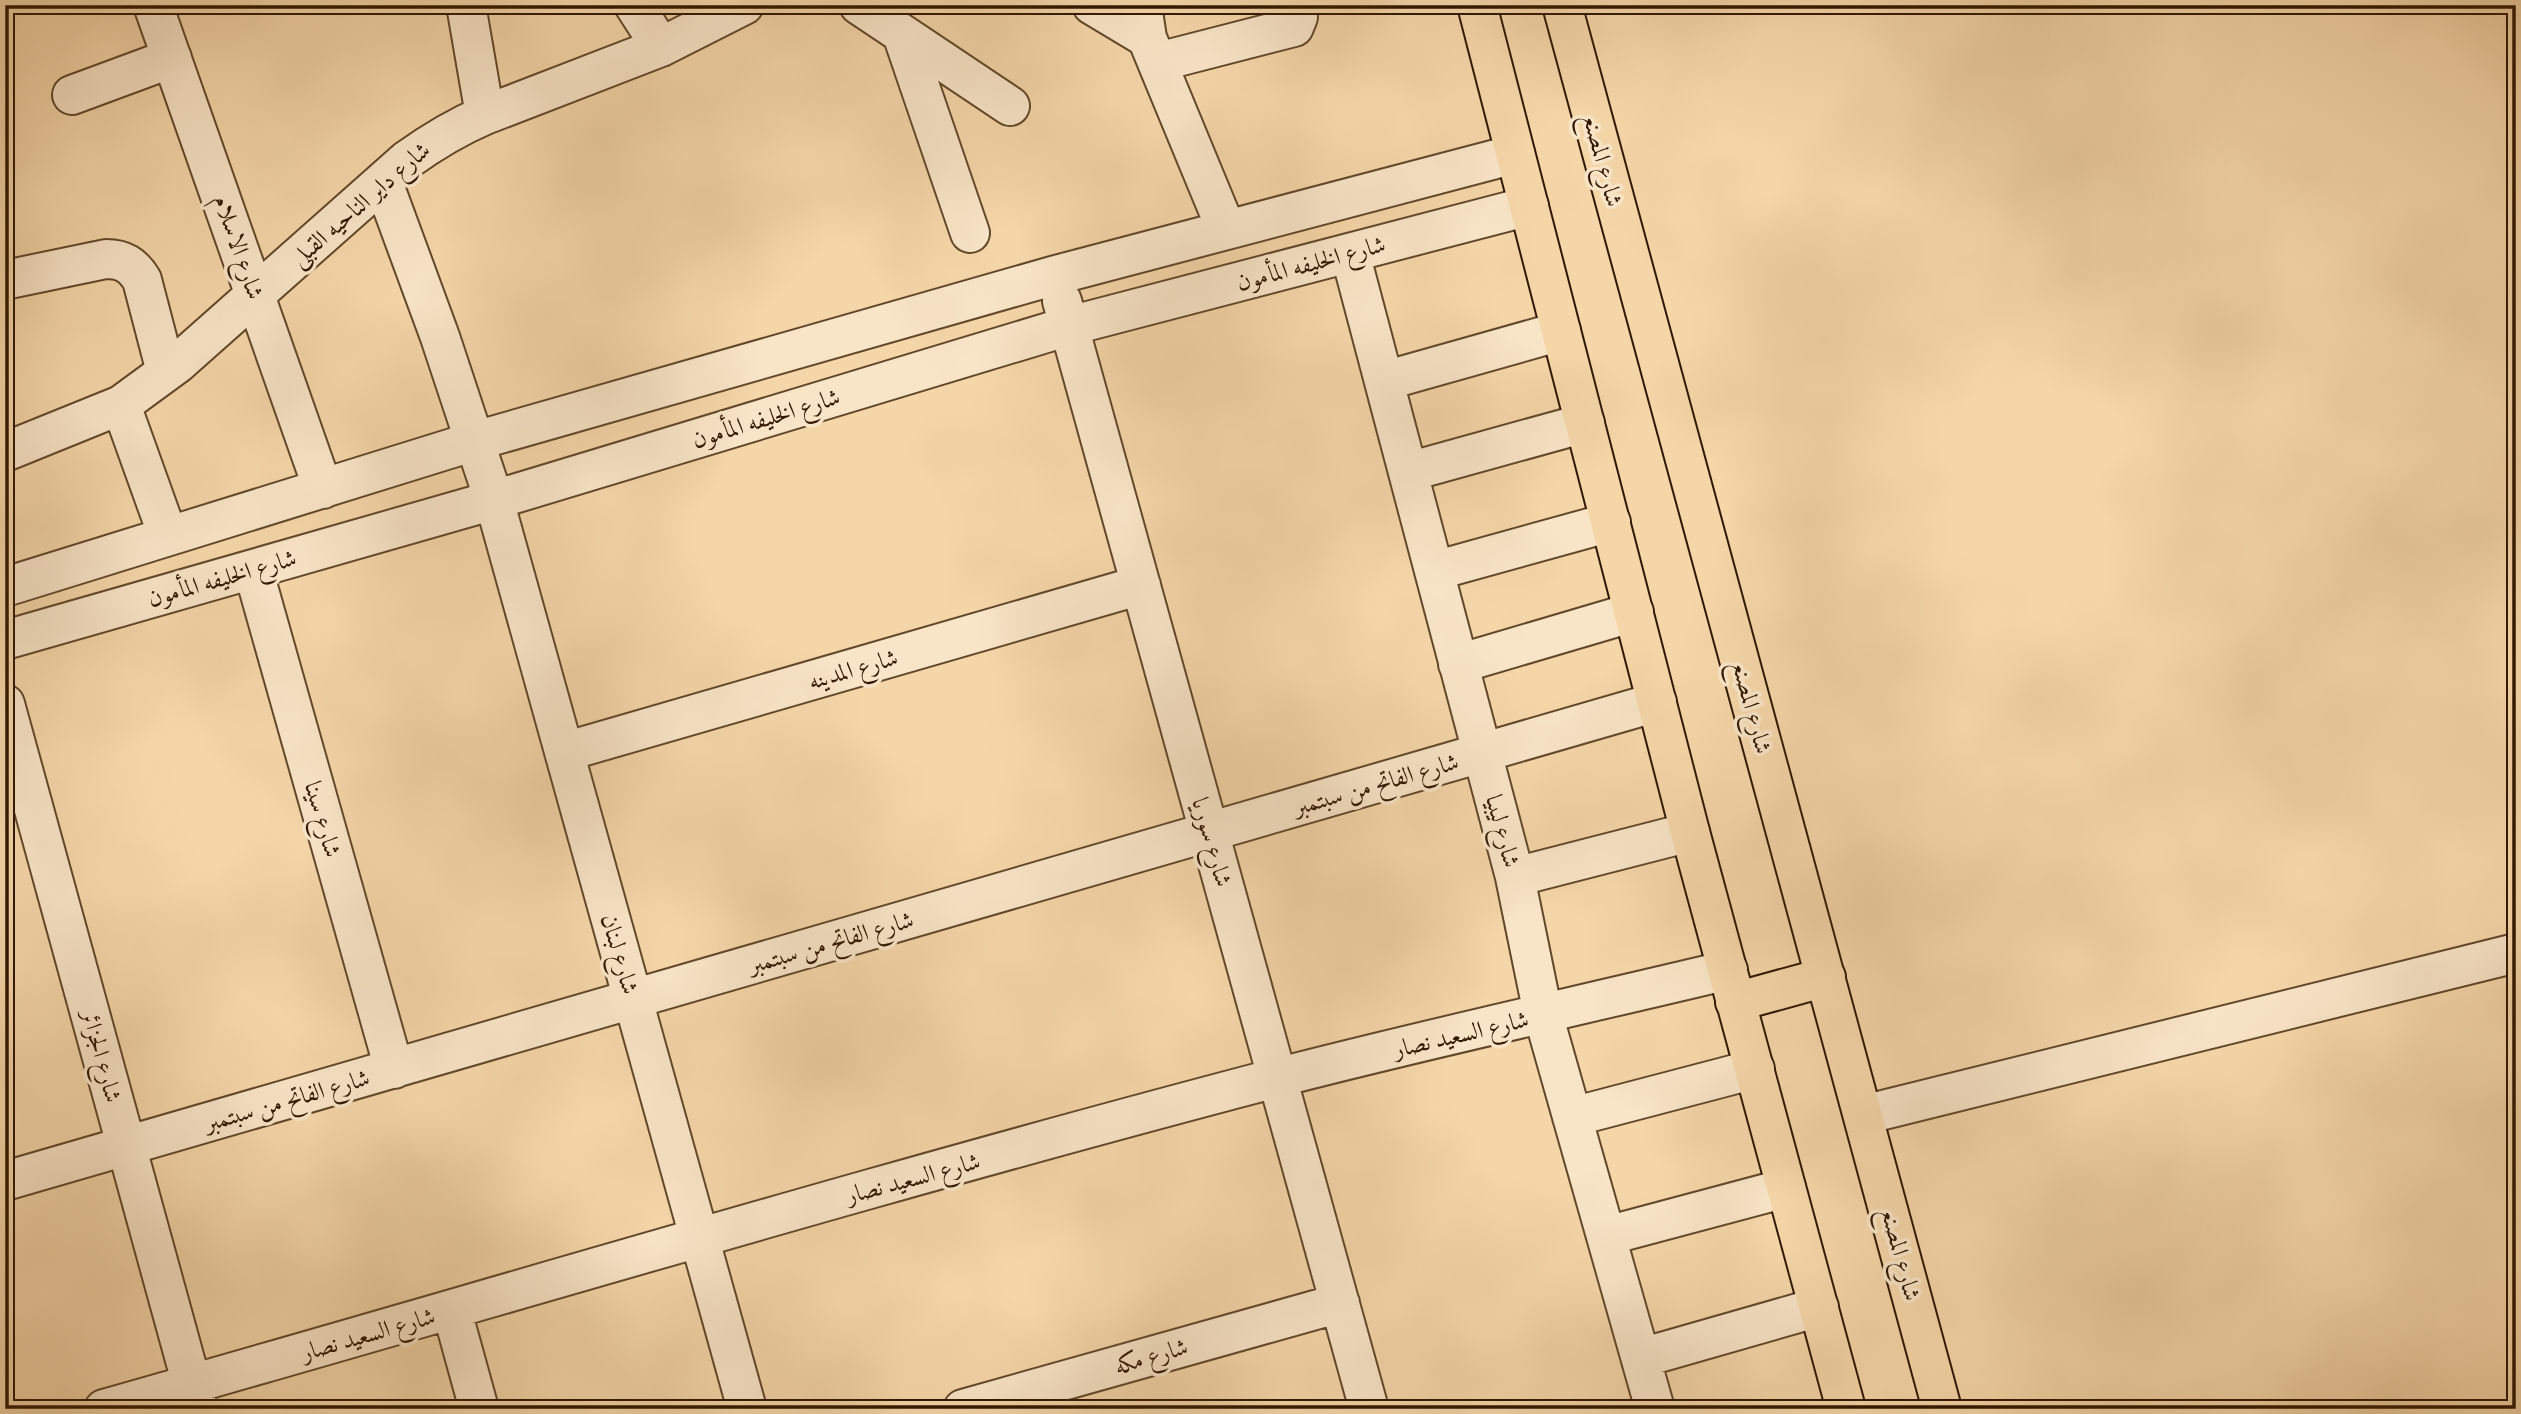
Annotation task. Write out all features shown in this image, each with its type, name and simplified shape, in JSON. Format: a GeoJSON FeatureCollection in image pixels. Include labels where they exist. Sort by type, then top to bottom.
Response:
{"type":"FeatureCollection","features":[{"type":"Feature","properties":{"kind":"main road"},"geometry":{"type":"LineString","coordinates":[[1477,5],[1690,832],[1846,1409]]}},
{"type":"Feature","properties":{"kind":"main road","name":"شارع المصنع"},"geometry":{"type":"LineString","coordinates":[[1562,5],[1942,1409]]}},
{"type":"Feature","properties":{"kind":"main road"},"geometry":{"type":"LineString","coordinates":[[1732,986],[1826,977]]}},
{"type":"Feature","properties":{"kind":"street","name":"شارع الاسلام"},"geometry":{"type":"LineString","coordinates":[[153,5],[323,489]]}},
{"type":"Feature","properties":{"kind":"street"},"geometry":{"type":"LineString","coordinates":[[466,5],[485,115]]}},
{"type":"Feature","properties":{"kind":"street"},"geometry":{"type":"LineString","coordinates":[[635,5],[661,47]]}},
{"type":"Feature","properties":{"kind":"street","name":"شارع داير الناحيه القبلى"},"geometry":{"type":"LineString","coordinates":[[5,452],[121,405],[166,372],[407,160],[432,142],[485,115],[661,47],[744,5]]}},
{"type":"Feature","properties":{"kind":"street"},"geometry":{"type":"LineString","coordinates":[[859,5],[1010,106]]}},
{"type":"Feature","properties":{"kind":"street"},"geometry":{"type":"LineString","coordinates":[[1092,5],[1149,35],[1294,27],[1298,17],[1295,5]]}},
{"type":"Feature","properties":{"kind":"street"},"geometry":{"type":"LineString","coordinates":[[902,34],[970,233]]}},
{"type":"Feature","properties":{"kind":"street"},"geometry":{"type":"LineString","coordinates":[[1149,35],[1226,229]]}},
{"type":"Feature","properties":{"kind":"street"},"geometry":{"type":"LineString","coordinates":[[72,95],[172,58]]}},
{"type":"Feature","properties":{"kind":"street"},"geometry":{"type":"LineString","coordinates":[[5,587],[475,442],[1056,275],[1516,154]]}},
{"type":"Feature","properties":{"kind":"street","name":"شارع لبنان"},"geometry":{"type":"LineString","coordinates":[[383,182],[440,337],[494,500],[747,1409]]}},
{"type":"Feature","properties":{"kind":"street","name":"شارع الخليفه المأمون"},"geometry":{"type":"LineString","coordinates":[[5,640],[494,500],[1069,326],[1529,206]]}},
{"type":"Feature","properties":{"kind":"street","name":"شارع ليبيا"},"geometry":{"type":"LineString","coordinates":[[1350,253],[1516,877],[1543,1014],[1655,1409]]}},
{"type":"Feature","properties":{"kind":"street"},"geometry":{"type":"LineString","coordinates":[[5,280],[106,259],[118,259],[128,264],[142,279],[166,372]]}},
{"type":"Feature","properties":{"kind":"street","name":"شارع سوريا"},"geometry":{"type":"LineString","coordinates":[[1056,275],[1369,1409]]}},
{"type":"Feature","properties":{"kind":"street"},"geometry":{"type":"LineString","coordinates":[[1384,381],[1561,331]]}},
{"type":"Feature","properties":{"kind":"street"},"geometry":{"type":"LineString","coordinates":[[121,405],[169,537]]}},
{"type":"Feature","properties":{"kind":"street"},"geometry":{"type":"LineString","coordinates":[[1408,472],[1585,423]]}},
{"type":"Feature","properties":{"kind":"street"},"geometry":{"type":"LineString","coordinates":[[1434,571],[1611,522]]}},
{"type":"Feature","properties":{"kind":"street","name":"شارع سينا"},"geometry":{"type":"LineString","coordinates":[[253,569],[394,1069]]}},
{"type":"Feature","properties":{"kind":"street","name":"شارع المدينه"},"geometry":{"type":"LineString","coordinates":[[564,752],[1141,585]]}},
{"type":"Feature","properties":{"kind":"street"},"geometry":{"type":"LineString","coordinates":[[1458,664],[1634,612]]}},
{"type":"Feature","properties":{"kind":"street","name":"شارع الفاتح من سبتمبر"},"geometry":{"type":"LineString","coordinates":[[5,1181],[1657,702]]}},
{"type":"Feature","properties":{"kind":"street","name":"شارع الجزائر"},"geometry":{"type":"LineString","coordinates":[[5,704],[196,1396]]}},
{"type":"Feature","properties":{"kind":"street"},"geometry":{"type":"LineString","coordinates":[[1516,877],[1690,832]]}},
{"type":"Feature","properties":{"kind":"street"},"geometry":{"type":"LineString","coordinates":[[1863,1115],[2516,953]]}},
{"type":"Feature","properties":{"kind":"street","name":"شارع السعيد نصار"},"geometry":{"type":"LineString","coordinates":[[104,1409],[196,1396],[452,1311],[699,1238],[1278,1078],[1543,1014],[1732,986]]}},
{"type":"Feature","properties":{"kind":"street"},"geometry":{"type":"LineString","coordinates":[[1572,1117],[1755,1069]]}},
{"type":"Feature","properties":{"kind":"street"},"geometry":{"type":"LineString","coordinates":[[1606,1236],[1786,1188]]}},
{"type":"Feature","properties":{"kind":"street","name":"شارع مكه"},"geometry":{"type":"LineString","coordinates":[[962,1409],[1340,1303]]}},
{"type":"Feature","properties":{"kind":"street"},"geometry":{"type":"LineString","coordinates":[[1641,1358],[1819,1307]]}},
{"type":"Feature","properties":{"kind":"street"},"geometry":{"type":"LineString","coordinates":[[452,1311],[479,1409]]}}]}
